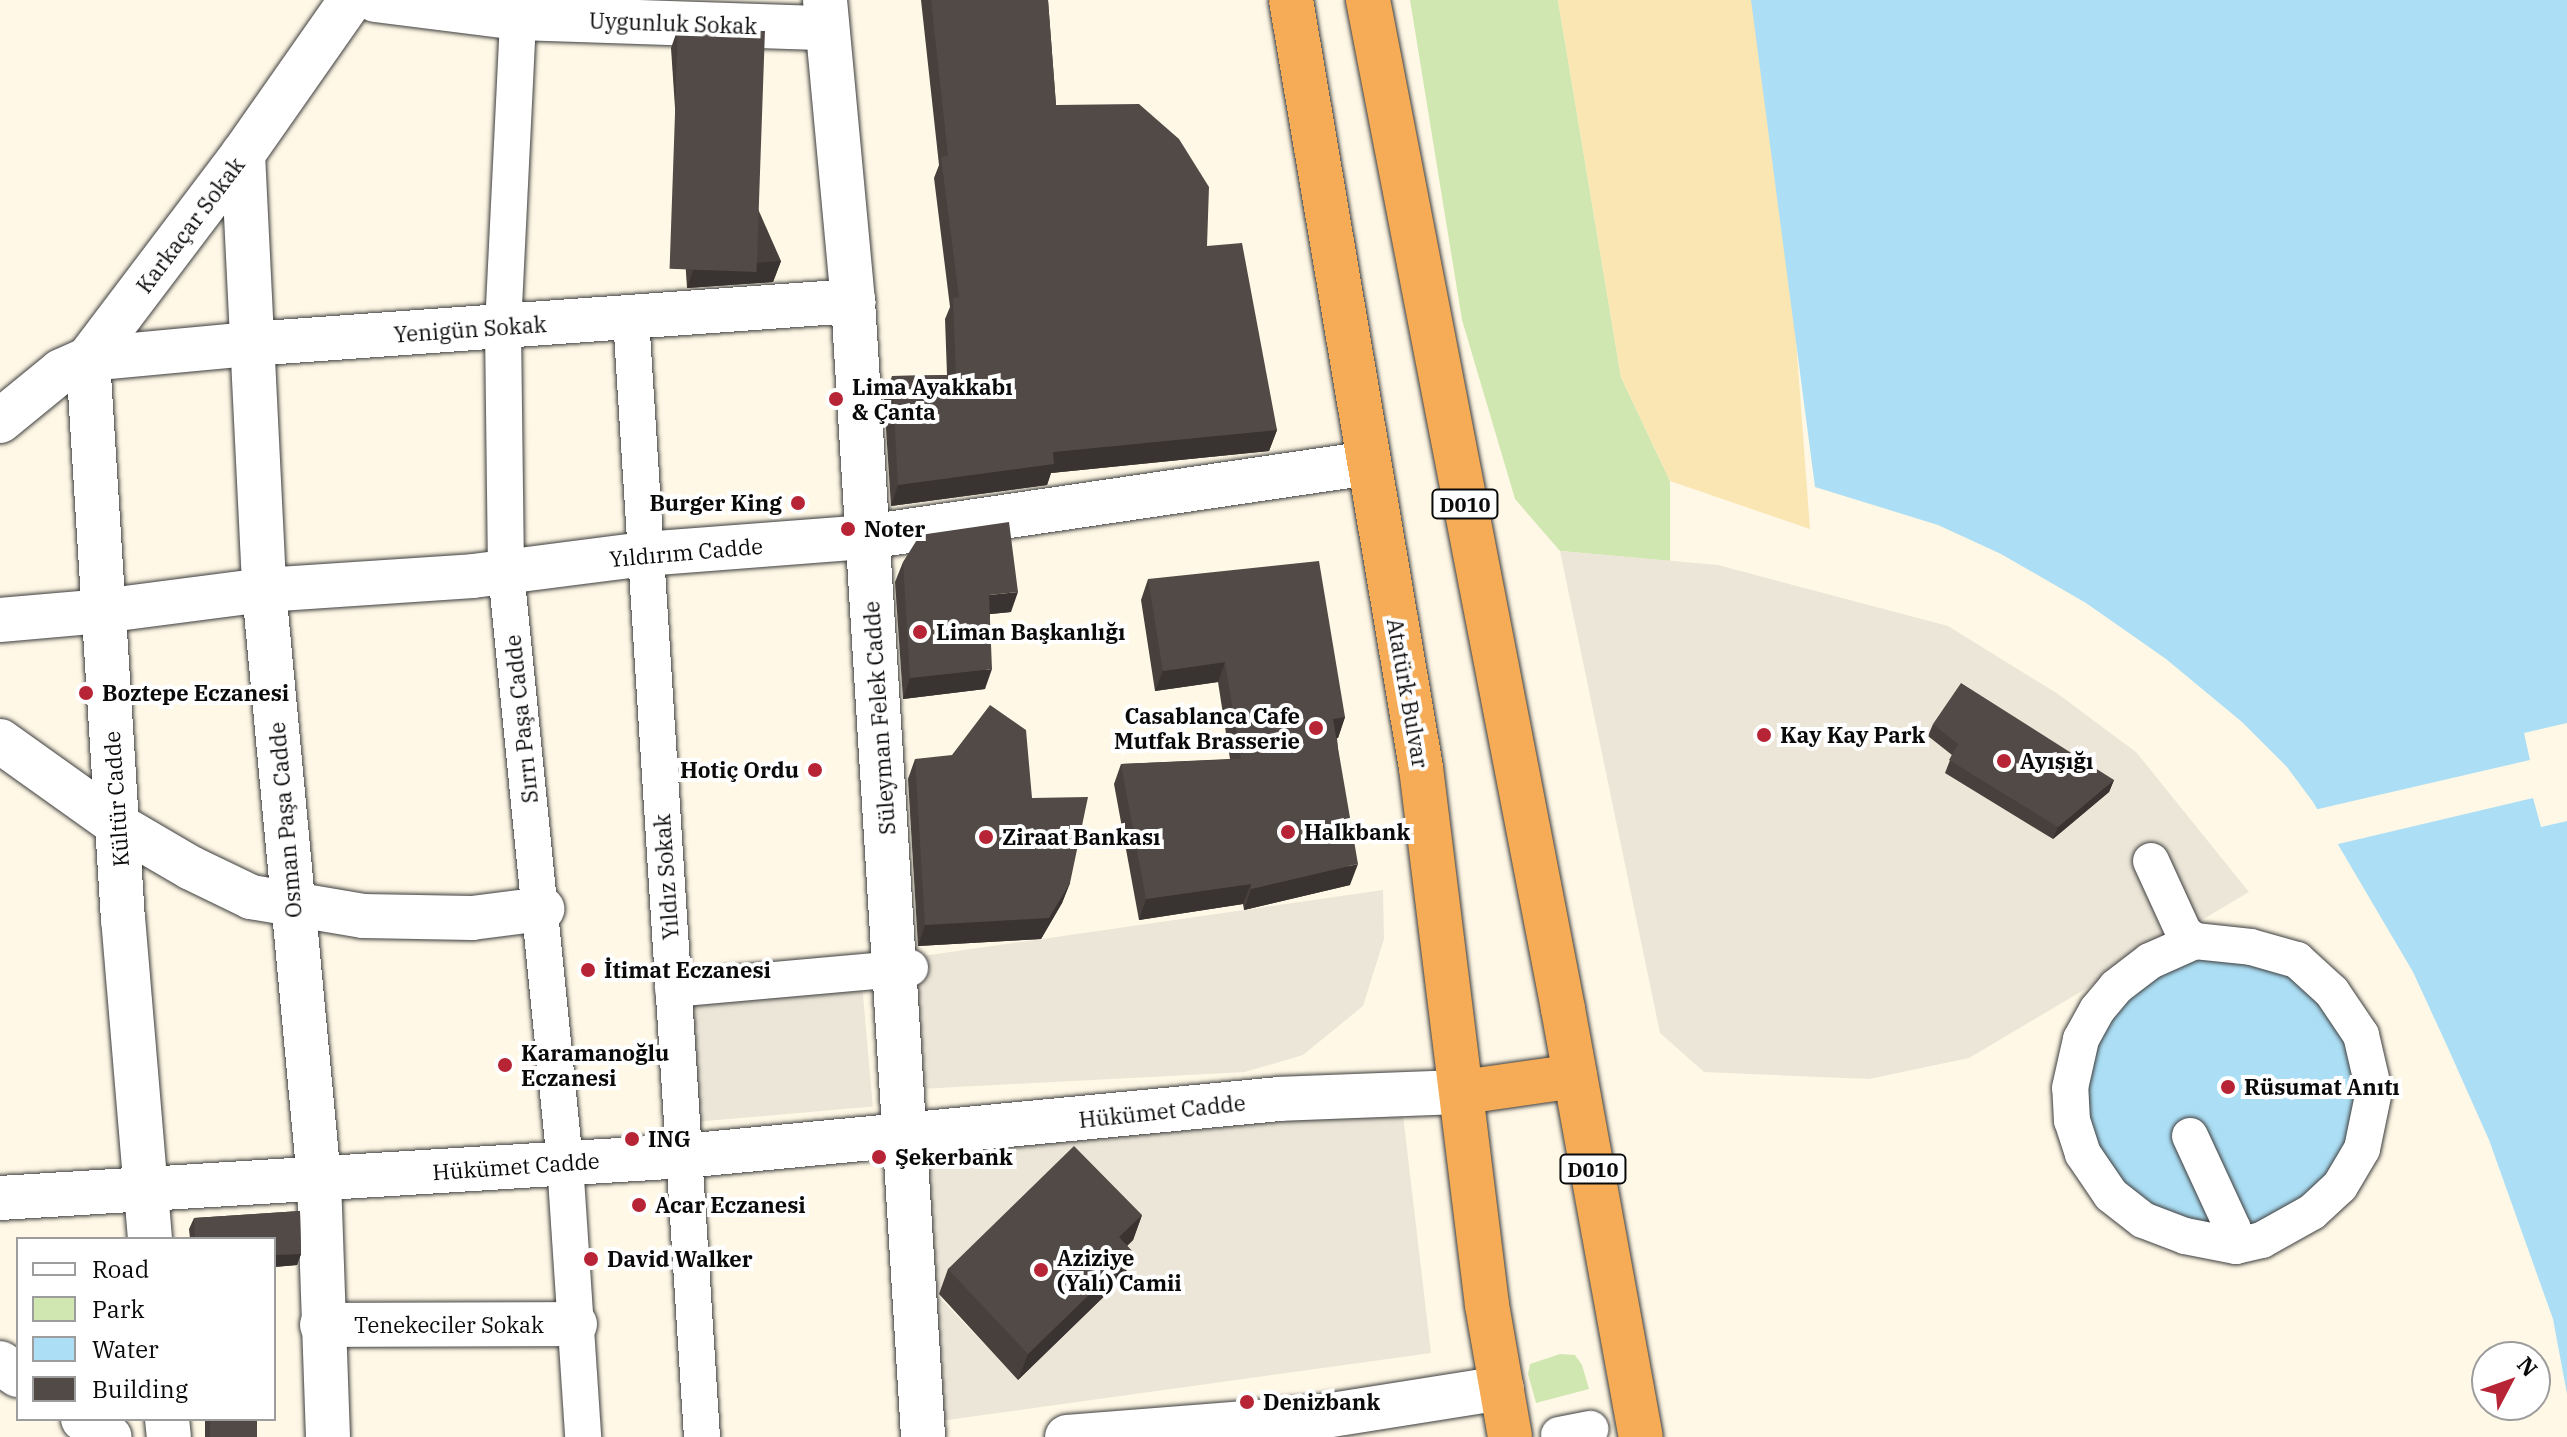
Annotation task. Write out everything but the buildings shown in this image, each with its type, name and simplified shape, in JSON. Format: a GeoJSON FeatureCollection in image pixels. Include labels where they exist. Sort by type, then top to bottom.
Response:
{"type":"FeatureCollection","features":[{"type":"Feature","properties":{"kind":"highway","name":"Atatürk Bulvar"},"geometry":{"type":"LineString","coordinates":[[1291,0],[1421,768],[1487,1305],[1510,1437]]}},
{"type":"Feature","properties":{"kind":"highway","name":"D010"},"geometry":{"type":"LineString","coordinates":[[1368,0],[1575,1076],[1641,1437]]}},
{"type":"Feature","properties":{"kind":"highway"},"geometry":{"type":"LineString","coordinates":[[1463,1092],[1575,1076]]}},
{"type":"Feature","properties":{"kind":"street","name":"Karkaçar Sokak"},"geometry":{"type":"LineString","coordinates":[[0,421],[61,371],[88,359],[243,154],[351,0]]}},
{"type":"Feature","properties":{"kind":"street","name":"Uygunluk Sokak"},"geometry":{"type":"LineString","coordinates":[[375,0],[519,9],[826,14]]}},
{"type":"Feature","properties":{"kind":"street","name":"Sırrı Paşa Cadde"},"geometry":{"type":"LineString","coordinates":[[519,9],[503,327],[506,572],[565,1163],[583,1437]]}},
{"type":"Feature","properties":{"kind":"street","name":"Süleyman Felek Cadde"},"geometry":{"type":"LineString","coordinates":[[826,14],[853,301],[867,537],[903,968],[904,1136],[923,1437]]}},
{"type":"Feature","properties":{"kind":"street","name":"Osman Paşa Cadde"},"geometry":{"type":"LineString","coordinates":[[243,154],[264,590],[319,1180],[328,1437]]}},
{"type":"Feature","properties":{"kind":"street","name":"Yenigün Sokak"},"geometry":{"type":"LineString","coordinates":[[88,359],[250,344],[853,301]]}},
{"type":"Feature","properties":{"kind":"street","name":"Yıldız Sokak"},"geometry":{"type":"LineString","coordinates":[[631,318],[702,1437]]}},
{"type":"Feature","properties":{"kind":"street","name":"Kültür Cadde"},"geometry":{"type":"LineString","coordinates":[[88,359],[123,920],[150,1237]]}},
{"type":"Feature","properties":{"kind":"street","name":"Yıldırım Cadde"},"geometry":{"type":"LineString","coordinates":[[0,620],[102,611],[264,590],[506,572],[644,554],[867,537],[1369,463]]}},
{"type":"Feature","properties":{"kind":"street"},"geometry":{"type":"LineString","coordinates":[[0,741],[119,826],[191,868],[251,897],[363,916],[472,918],[542,909]]}},
{"type":"Feature","properties":{"kind":"street"},"geometry":{"type":"LineString","coordinates":[[2151,861],[2184,933],[2195,941],[2251,947],[2297,960],[2332,992],[2361,1035],[2374,1091],[2362,1149],[2340,1186],[2312,1212],[2262,1240],[2185,1236],[2143,1220],[2111,1195],[2083,1154],[2072,1121],[2070,1088],[2081,1039],[2097,1010],[2116,987],[2150,961],[2195,941]]}},
{"type":"Feature","properties":{"kind":"street"},"geometry":{"type":"LineString","coordinates":[[673,989],[903,968]]}},
{"type":"Feature","properties":{"kind":"street","name":"Hükümet Cadde"},"geometry":{"type":"LineString","coordinates":[[0,1198],[684,1156],[1279,1099],[1463,1092]]}},
{"type":"Feature","properties":{"kind":"street"},"geometry":{"type":"LineString","coordinates":[[2190,1136],[2234,1237]]}},
{"type":"Feature","properties":{"kind":"street","name":"Tenekeciler Sokak"},"geometry":{"type":"LineString","coordinates":[[322,1325],[575,1324]]}},
{"type":"Feature","properties":{"kind":"street"},"geometry":{"type":"LineString","coordinates":[[1067,1437],[1319,1417],[1502,1388]]}},
{"type":"Feature","properties":{"kind":"street"},"geometry":{"type":"LineString","coordinates":[[1319,1417],[1356,1437]]}},
{"type":"Feature","properties":{"kind":"street"},"geometry":{"type":"LineString","coordinates":[[86,1421],[110,1437]]}},
{"type":"Feature","properties":{"kind":"green space"},"geometry":{"type":"Polygon","coordinates":[[[1410,0],[1558,0],[1621,377],[1670,481],[1670,561],[1560,551],[1515,499],[1462,320],[1410,0]]]}},
{"type":"Feature","properties":{"kind":"green space"},"geometry":{"type":"Polygon","coordinates":[[[1560,1354],[1575,1355],[1582,1365],[1589,1389],[1536,1403],[1528,1374],[1530,1364],[1560,1354]]]}},
{"type":"Feature","properties":{"kind":"sand"},"geometry":{"type":"Polygon","coordinates":[[[1558,0],[1753,0],[1796,340],[1810,529],[1670,481],[1621,377],[1558,0]]]}},
{"type":"Feature","properties":{"kind":"shaded area"},"geometry":{"type":"Polygon","coordinates":[[[1560,551],[1718,565],[1948,626],[2058,694],[2136,752],[2249,892],[1969,1058],[1869,1079],[1704,1072],[1660,1033],[1560,551]]]}},
{"type":"Feature","properties":{"kind":"shaded area"},"geometry":{"type":"Polygon","coordinates":[[[1383,890],[1384,939],[1363,1006],[1303,1055],[1245,1072],[920,1089],[909,958],[1383,890]]]}},
{"type":"Feature","properties":{"kind":"shaded area"},"geometry":{"type":"Polygon","coordinates":[[[860,960],[873,1106],[699,1122],[687,975],[860,960]]]}},
{"type":"Feature","properties":{"kind":"shaded area"},"geometry":{"type":"Polygon","coordinates":[[[1403,1115],[1431,1353],[940,1421],[916,1154],[1311,1119],[1403,1115]],[[1065,1172],[938,1296],[1018,1379],[1065,1172]]]}},
{"type":"Feature","properties":{"kind":"water"},"geometry":{"type":"Polygon","coordinates":[[[1751,0],[2567,0],[2567,1394],[2553,1319],[2489,1140],[2448,1048],[2413,972],[2313,802],[2287,767],[2242,722],[2166,659],[2086,603],[2001,554],[1938,525],[1815,487],[1751,0]]]}},
{"type":"Feature","properties":{"kind":"water"},"geometry":{"type":"Polygon","coordinates":[[[2223,956],[2250,958],[2275,966],[2299,979],[2319,996],[2336,1016],[2349,1040],[2357,1065],[2357,1119],[2349,1144],[2336,1168],[2319,1188],[2299,1205],[2275,1218],[2250,1226],[2223,1228],[2196,1226],[2171,1218],[2147,1205],[2127,1188],[2110,1168],[2097,1144],[2089,1119],[2087,1092],[2089,1065],[2097,1040],[2110,1016],[2127,996],[2147,979],[2171,966],[2196,958],[2223,956]]]}},
{"type":"Feature","properties":{"kind":"pier"},"geometry":{"type":"Polygon","coordinates":[[[2567,723],[2567,821],[2541,827],[2533,798],[2334,845],[2314,810],[2530,760],[2524,733],[2567,723]]]}},
{"type":"Feature","properties":{"kind":"place","name":"Lima Ayakkabı & Çanta"},"geometry":{"type":"Point","coordinates":[836,399]}},
{"type":"Feature","properties":{"kind":"place","name":"Burger King"},"geometry":{"type":"Point","coordinates":[798,503]}},
{"type":"Feature","properties":{"kind":"place","name":"Noter"},"geometry":{"type":"Point","coordinates":[848,529]}},
{"type":"Feature","properties":{"kind":"place","name":"Liman Başkanlığı"},"geometry":{"type":"Point","coordinates":[920,632]}},
{"type":"Feature","properties":{"kind":"place","name":"Boztepe Eczanesi"},"geometry":{"type":"Point","coordinates":[86,693]}},
{"type":"Feature","properties":{"kind":"place","name":"Casablanca Cafe Mutfak Brasserie"},"geometry":{"type":"Point","coordinates":[1316,728]}},
{"type":"Feature","properties":{"kind":"place","name":"Kay Kay Park"},"geometry":{"type":"Point","coordinates":[1764,735]}},
{"type":"Feature","properties":{"kind":"place","name":"Ayışığı"},"geometry":{"type":"Point","coordinates":[2004,761]}},
{"type":"Feature","properties":{"kind":"place","name":"Hotiç Ordu"},"geometry":{"type":"Point","coordinates":[815,770]}},
{"type":"Feature","properties":{"kind":"place","name":"Halkbank"},"geometry":{"type":"Point","coordinates":[1288,832]}},
{"type":"Feature","properties":{"kind":"place","name":"Ziraat Bankası"},"geometry":{"type":"Point","coordinates":[986,837]}},
{"type":"Feature","properties":{"kind":"place","name":"İtimat Eczanesi"},"geometry":{"type":"Point","coordinates":[588,970]}},
{"type":"Feature","properties":{"kind":"place","name":"Karamanoğlu Eczanesi"},"geometry":{"type":"Point","coordinates":[505,1065]}},
{"type":"Feature","properties":{"kind":"place","name":"Rüsumat Anıtı"},"geometry":{"type":"Point","coordinates":[2228,1087]}},
{"type":"Feature","properties":{"kind":"place","name":"ING"},"geometry":{"type":"Point","coordinates":[632,1139]}},
{"type":"Feature","properties":{"kind":"place","name":"Şekerbank"},"geometry":{"type":"Point","coordinates":[879,1157]}},
{"type":"Feature","properties":{"kind":"place","name":"Acar Eczanesi"},"geometry":{"type":"Point","coordinates":[639,1205]}},
{"type":"Feature","properties":{"kind":"place","name":"David Walker"},"geometry":{"type":"Point","coordinates":[591,1259]}},
{"type":"Feature","properties":{"kind":"place","name":"Aziziye (Yalı) Camii"},"geometry":{"type":"Point","coordinates":[1041,1270]}},
{"type":"Feature","properties":{"kind":"place","name":"Denizbank"},"geometry":{"type":"Point","coordinates":[1247,1402]}}]}
